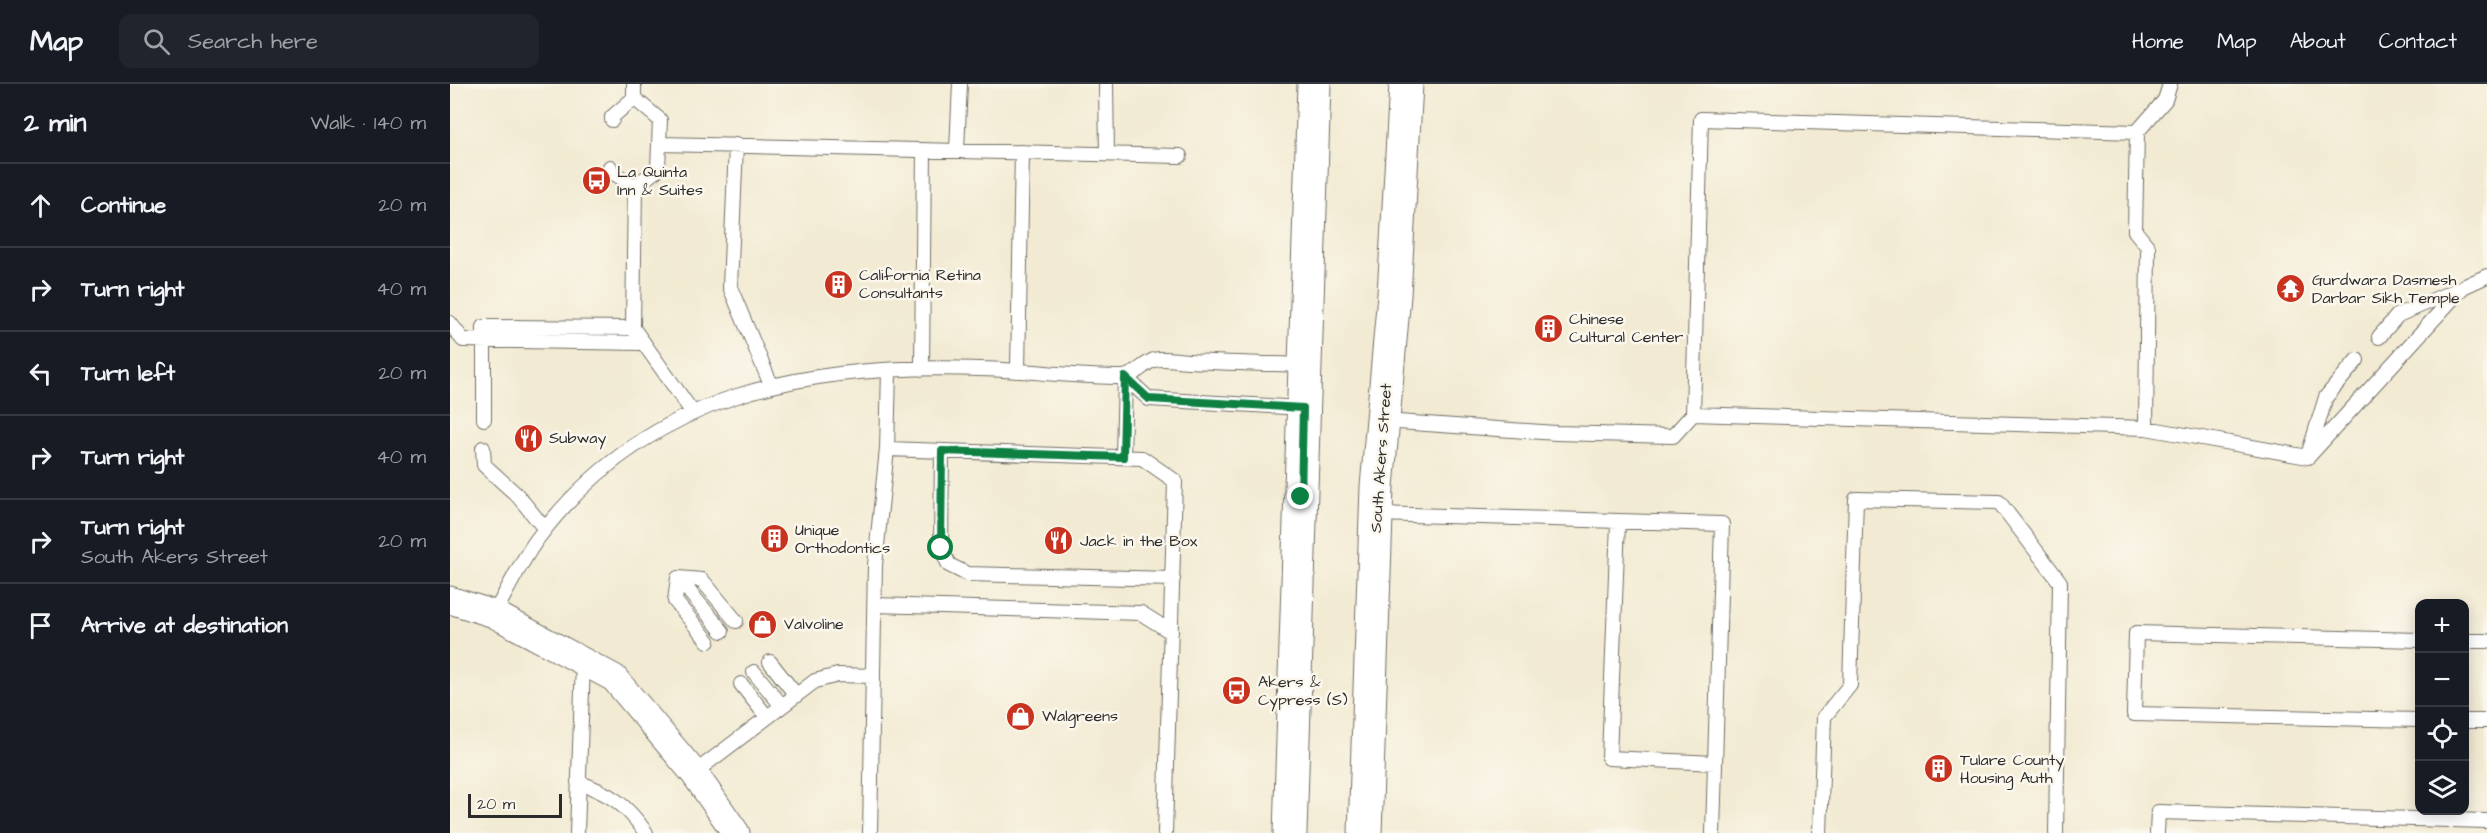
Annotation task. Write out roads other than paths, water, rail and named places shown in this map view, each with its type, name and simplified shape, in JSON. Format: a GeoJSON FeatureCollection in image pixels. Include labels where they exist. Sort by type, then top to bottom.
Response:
{"type":"FeatureCollection","features":[{"type":"Feature","properties":{"kind":"main road"},"geometry":{"type":"LineString","coordinates":[[1290,833],[1314,84]]}},
{"type":"Feature","properties":{"kind":"main road","name":"South Akers Street"},"geometry":{"type":"LineString","coordinates":[[1365,833],[1376,514],[1394,295],[1406,84]]}},
{"type":"Feature","properties":{"kind":"street"},"geometry":{"type":"LineString","coordinates":[[450,600],[494,614],[614,678],[694,772],[736,833]]}},
{"type":"Feature","properties":{"kind":"lane"},"geometry":{"type":"LineString","coordinates":[[957,150],[960,84]]}},
{"type":"Feature","properties":{"kind":"lane"},"geometry":{"type":"LineString","coordinates":[[1106,84],[1107,154]]}},
{"type":"Feature","properties":{"kind":"lane"},"geometry":{"type":"LineString","coordinates":[[2146,428],[2148,247],[2135,231],[2138,132],[2165,100],[2170,84]]}},
{"type":"Feature","properties":{"kind":"lane"},"geometry":{"type":"LineString","coordinates":[[612,120],[612,117],[634,91],[660,120],[658,170],[634,186]]}},
{"type":"Feature","properties":{"kind":"lane"},"geometry":{"type":"LineString","coordinates":[[1384,421],[1556,433],[1673,436],[1694,414],[1701,119],[2138,132]]}},
{"type":"Feature","properties":{"kind":"lane"},"geometry":{"type":"LineString","coordinates":[[660,144],[1180,156]]}},
{"type":"Feature","properties":{"kind":"lane"},"geometry":{"type":"LineString","coordinates":[[736,145],[730,287],[771,385]]}},
{"type":"Feature","properties":{"kind":"lane"},"geometry":{"type":"LineString","coordinates":[[922,369],[924,150]]}},
{"type":"Feature","properties":{"kind":"lane"},"geometry":{"type":"LineString","coordinates":[[1018,370],[1022,152]]}},
{"type":"Feature","properties":{"kind":"lane"},"geometry":{"type":"LineString","coordinates":[[610,167],[610,171],[634,186]]}},
{"type":"Feature","properties":{"kind":"lane"},"geometry":{"type":"LineString","coordinates":[[634,186],[633,328],[693,413]]}},
{"type":"Feature","properties":{"kind":"lane"},"geometry":{"type":"LineString","coordinates":[[2379,337],[2398,315],[2487,276]]}},
{"type":"Feature","properties":{"kind":"lane"},"geometry":{"type":"LineString","coordinates":[[2308,457],[2463,287]]}},
{"type":"Feature","properties":{"kind":"lane"},"geometry":{"type":"LineString","coordinates":[[450,323],[463,340],[644,343]]}},
{"type":"Feature","properties":{"kind":"lane"},"geometry":{"type":"LineString","coordinates":[[484,419],[484,327],[633,328]]}},
{"type":"Feature","properties":{"kind":"lane"},"geometry":{"type":"LineString","coordinates":[[494,614],[536,540],[595,475],[630,447],[693,413],[727,398],[771,385],[835,374],[922,369],[1018,370],[1125,377],[1154,360],[1305,365]]}},
{"type":"Feature","properties":{"kind":"lane"},"geometry":{"type":"LineString","coordinates":[[2308,457],[2326,397],[2357,360]]}},
{"type":"Feature","properties":{"kind":"lane"},"geometry":{"type":"LineString","coordinates":[[870,833],[875,565],[887,449],[889,371]]}},
{"type":"Feature","properties":{"kind":"lane"},"geometry":{"type":"LineString","coordinates":[[1125,377],[1149,399],[1303,408]]}},
{"type":"Feature","properties":{"kind":"lane"},"geometry":{"type":"LineString","coordinates":[[1123,457],[1125,377]]}},
{"type":"Feature","properties":{"kind":"lane"},"geometry":{"type":"LineString","coordinates":[[1694,414],[2146,428],[2308,457]]}},
{"type":"Feature","properties":{"kind":"lane"},"geometry":{"type":"LineString","coordinates":[[483,448],[484,465],[518,495],[545,529]]}},
{"type":"Feature","properties":{"kind":"lane"},"geometry":{"type":"LineString","coordinates":[[887,449],[1142,458],[1175,481],[1165,833]]}},
{"type":"Feature","properties":{"kind":"lane"},"geometry":{"type":"LineString","coordinates":[[942,451],[941,548],[949,565],[967,574],[1173,579]]}},
{"type":"Feature","properties":{"kind":"lane"},"geometry":{"type":"LineString","coordinates":[[1820,833],[1824,717],[1850,684],[1856,500],[1999,502],[2060,582],[2056,833]]}},
{"type":"Feature","properties":{"kind":"lane"},"geometry":{"type":"LineString","coordinates":[[1376,514],[1722,525],[1713,833]]}},
{"type":"Feature","properties":{"kind":"lane"},"geometry":{"type":"LineString","coordinates":[[1618,522],[1609,758],[1715,763]]}},
{"type":"Feature","properties":{"kind":"lane"},"geometry":{"type":"LineString","coordinates":[[678,578],[702,580],[735,621]]}},
{"type":"Feature","properties":{"kind":"lane"},"geometry":{"type":"LineString","coordinates":[[678,578],[722,631]]}},
{"type":"Feature","properties":{"kind":"lane"},"geometry":{"type":"LineString","coordinates":[[678,578],[675,601],[708,641]]}},
{"type":"Feature","properties":{"kind":"lane"},"geometry":{"type":"LineString","coordinates":[[875,605],[1141,613],[1172,632]]}},
{"type":"Feature","properties":{"kind":"lane"},"geometry":{"type":"LineString","coordinates":[[2415,640],[2136,633],[2134,714],[2415,720]]}},
{"type":"Feature","properties":{"kind":"lane"},"geometry":{"type":"LineString","coordinates":[[2469,641],[2487,641]]}},
{"type":"Feature","properties":{"kind":"lane"},"geometry":{"type":"LineString","coordinates":[[577,833],[583,662]]}},
{"type":"Feature","properties":{"kind":"lane"},"geometry":{"type":"LineString","coordinates":[[770,662],[796,695]]}},
{"type":"Feature","properties":{"kind":"lane"},"geometry":{"type":"LineString","coordinates":[[754,672],[782,706]]}},
{"type":"Feature","properties":{"kind":"lane"},"geometry":{"type":"LineString","coordinates":[[694,772],[814,681],[838,675],[873,676]]}},
{"type":"Feature","properties":{"kind":"lane"},"geometry":{"type":"LineString","coordinates":[[741,684],[767,717]]}},
{"type":"Feature","properties":{"kind":"lane"},"geometry":{"type":"LineString","coordinates":[[2469,721],[2487,722]]}},
{"type":"Feature","properties":{"kind":"lane"},"geometry":{"type":"LineString","coordinates":[[578,782],[602,791],[631,812],[646,833]]}},
{"type":"Feature","properties":{"kind":"lane"},"geometry":{"type":"LineString","coordinates":[[2157,833],[2158,812],[2487,821]]}},
{"type":"Feature","properties":{"kind":"place","name":"La Quinta Inn & Suites"},"geometry":{"type":"Point","coordinates":[596,181]}},
{"type":"Feature","properties":{"kind":"place","name":"California Retina Consultants"},"geometry":{"type":"Point","coordinates":[838,284]}},
{"type":"Feature","properties":{"kind":"place","name":"Gurdwara Dasmesh Darbar Sikh Temple"},"geometry":{"type":"Point","coordinates":[2291,289]}},
{"type":"Feature","properties":{"kind":"place","name":"Chinese Cultural Center"},"geometry":{"type":"Point","coordinates":[1548,328]}},
{"type":"Feature","properties":{"kind":"place","name":"Subway"},"geometry":{"type":"Point","coordinates":[528,438]}},
{"type":"Feature","properties":{"kind":"place","name":"Unique Orthodontics"},"geometry":{"type":"Point","coordinates":[774,539]}},
{"type":"Feature","properties":{"kind":"place","name":"Jack in the Box"},"geometry":{"type":"Point","coordinates":[1059,541]}},
{"type":"Feature","properties":{"kind":"place","name":"Valvoline"},"geometry":{"type":"Point","coordinates":[763,624]}},
{"type":"Feature","properties":{"kind":"place","name":"Akers & Cypress (S)"},"geometry":{"type":"Point","coordinates":[1237,691]}},
{"type":"Feature","properties":{"kind":"place","name":"Walgreens"},"geometry":{"type":"Point","coordinates":[1021,716]}},
{"type":"Feature","properties":{"kind":"place","name":"Tulare County Housing Auth"},"geometry":{"type":"Point","coordinates":[1939,769]}}]}
